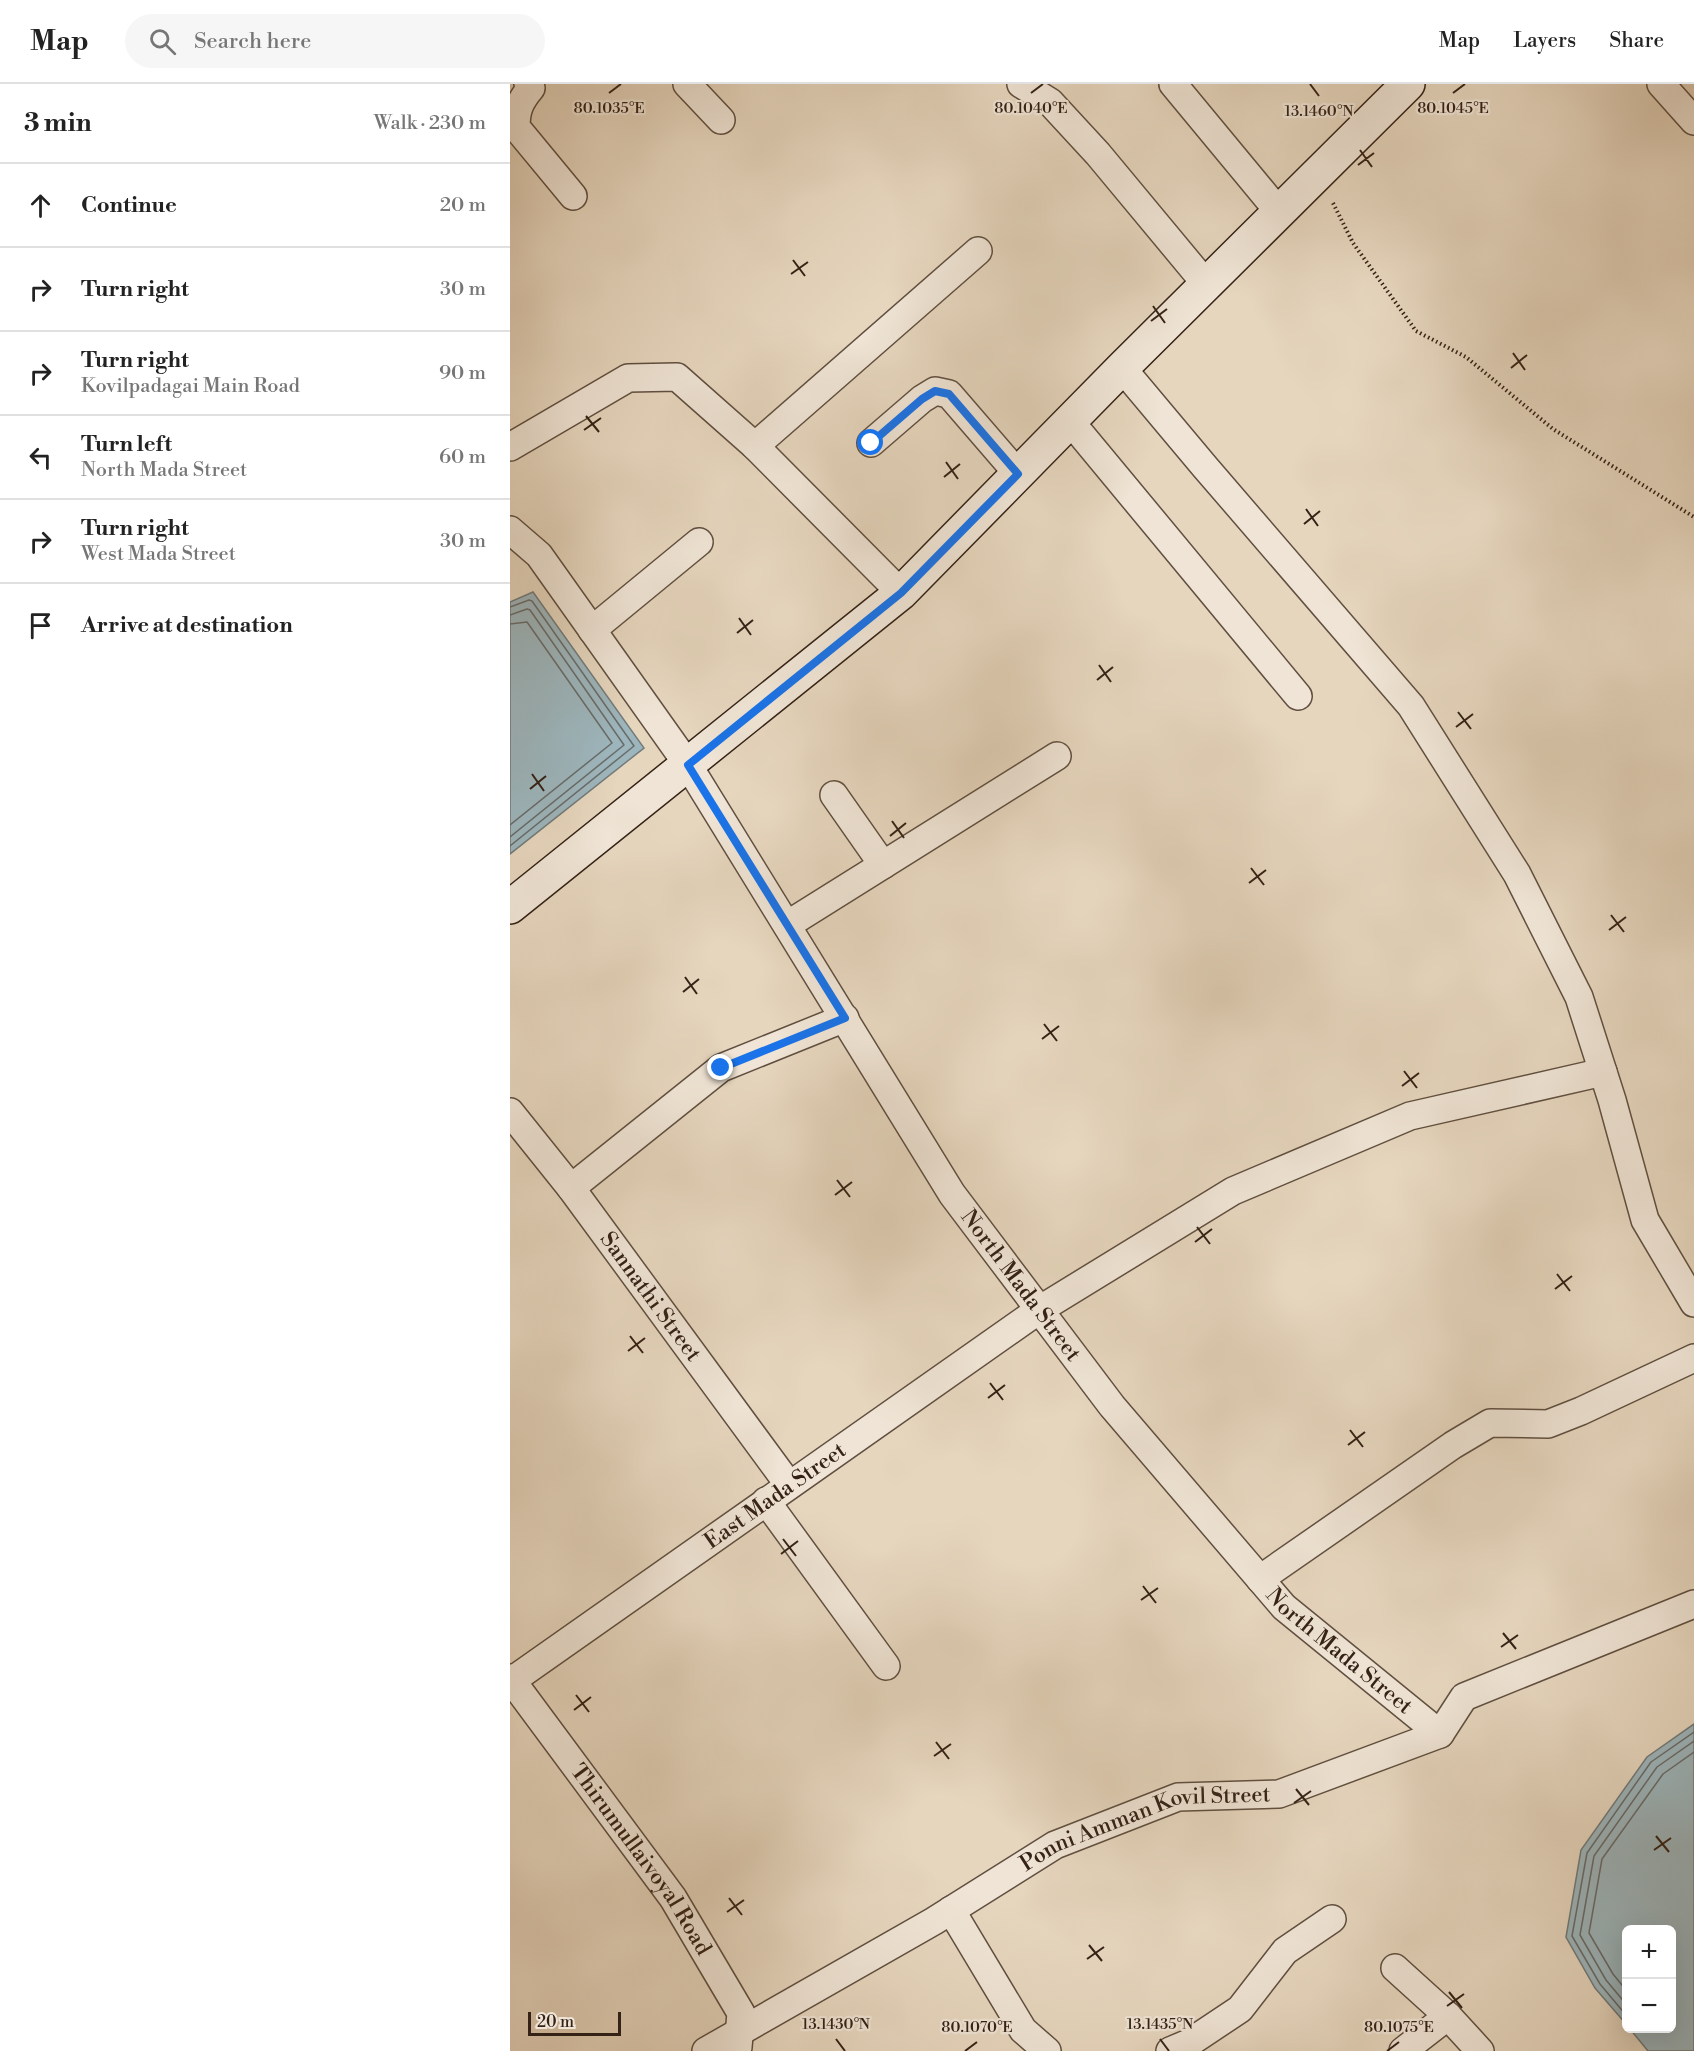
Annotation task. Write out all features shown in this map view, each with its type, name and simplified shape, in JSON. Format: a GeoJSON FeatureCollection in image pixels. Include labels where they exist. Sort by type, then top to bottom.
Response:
{"type":"FeatureCollection","features":[{"type":"Feature","properties":{"kind":"main road"},"geometry":{"type":"LineString","coordinates":[[510,907],[901,593],[1122,368],[1408,84]]}},
{"type":"Feature","properties":{"kind":"street"},"geometry":{"type":"LineString","coordinates":[[528,84],[531,88],[522,99],[516,112],[516,127],[573,196]]}},
{"type":"Feature","properties":{"kind":"street"},"geometry":{"type":"LineString","coordinates":[[687,84],[721,120]]}},
{"type":"Feature","properties":{"kind":"street"},"geometry":{"type":"LineString","coordinates":[[1021,84],[1050,102],[1105,163],[1206,284]]}},
{"type":"Feature","properties":{"kind":"street"},"geometry":{"type":"LineString","coordinates":[[1173,84],[1279,212]]}},
{"type":"Feature","properties":{"kind":"street"},"geometry":{"type":"LineString","coordinates":[[1666,86],[1694,121]]}},
{"type":"Feature","properties":{"kind":"street"},"geometry":{"type":"LineString","coordinates":[[755,446],[978,251]]}},
{"type":"Feature","properties":{"kind":"street"},"geometry":{"type":"LineString","coordinates":[[1122,368],[1228,495],[1411,705],[1517,874],[1579,997],[1645,1220],[1694,1303]]}},
{"type":"Feature","properties":{"kind":"street"},"geometry":{"type":"LineString","coordinates":[[510,447],[628,378],[677,377],[755,446],[901,593]]}},
{"type":"Feature","properties":{"kind":"street"},"geometry":{"type":"LineString","coordinates":[[871,443],[922,399],[935,391],[949,394],[1018,474]]}},
{"type":"Feature","properties":{"kind":"street"},"geometry":{"type":"LineString","coordinates":[[1070,421],[1298,696]]}},
{"type":"Feature","properties":{"kind":"street","name":"North Mada Street"},"geometry":{"type":"LineString","coordinates":[[510,530],[539,555],[688,765],[952,1194],[1112,1406],[1284,1607],[1440,1734]]}},
{"type":"Feature","properties":{"kind":"street"},"geometry":{"type":"LineString","coordinates":[[592,630],[699,543]]}},
{"type":"Feature","properties":{"kind":"street"},"geometry":{"type":"LineString","coordinates":[[787,925],[1057,756]]}},
{"type":"Feature","properties":{"kind":"street"},"geometry":{"type":"LineString","coordinates":[[834,795],[883,865]]}},
{"type":"Feature","properties":{"kind":"street"},"geometry":{"type":"LineString","coordinates":[[571,1188],[721,1068],[845,1018]]}},
{"type":"Feature","properties":{"kind":"street","name":"East Mada Street"},"geometry":{"type":"LineString","coordinates":[[511,1680],[1039,1310],[1233,1191],[1410,1116],[1603,1072]]}},
{"type":"Feature","properties":{"kind":"street","name":"Sannathi Street"},"geometry":{"type":"LineString","coordinates":[[510,1112],[571,1188],[789,1485]]}},
{"type":"Feature","properties":{"kind":"street"},"geometry":{"type":"LineString","coordinates":[[1260,1579],[1453,1444],[1490,1423],[1548,1424],[1581,1412],[1694,1358]]}},
{"type":"Feature","properties":{"kind":"street"},"geometry":{"type":"LineString","coordinates":[[766,1501],[886,1666]]}},
{"type":"Feature","properties":{"kind":"street"},"geometry":{"type":"LineString","coordinates":[[1440,1734],[1464,1697],[1694,1604]]}},
{"type":"Feature","properties":{"kind":"street","name":"Thirumullaivoyal Road"},"geometry":{"type":"LineString","coordinates":[[511,1680],[672,1898],[741,2013],[739,2042]]}},
{"type":"Feature","properties":{"kind":"street","name":"Ponni Amman Kovil Street"},"geometry":{"type":"LineString","coordinates":[[706,2051],[739,2042],[1055,1845],[1178,1797],[1279,1794],[1440,1734]]}},
{"type":"Feature","properties":{"kind":"street"},"geometry":{"type":"LineString","coordinates":[[951,1910],[1023,2030],[1047,2051]]}},
{"type":"Feature","properties":{"kind":"street"},"geometry":{"type":"LineString","coordinates":[[1170,2051],[1189,2043],[1240,2009],[1285,1951],[1332,1919]]}},
{"type":"Feature","properties":{"kind":"street"},"geometry":{"type":"LineString","coordinates":[[1395,1968],[1448,2016],[1480,2051]]}},
{"type":"Feature","properties":{"kind":"street"},"geometry":{"type":"LineString","coordinates":[[1403,2051],[1448,2016]]}},
{"type":"Feature","properties":{"kind":"path"},"geometry":{"type":"LineString","coordinates":[[1318,173],[1353,243],[1416,331],[1466,357],[1553,429],[1694,517]]}},
{"type":"Feature","properties":{"kind":"water"},"geometry":{"type":"Polygon","coordinates":[[[533,592],[644,748],[510,854],[510,602],[533,592]]]}},
{"type":"Feature","properties":{"kind":"water"},"geometry":{"type":"Polygon","coordinates":[[[1694,1724],[1694,2051],[1648,2051],[1633,2033],[1676,2033],[1676,1925],[1622,1925],[1622,2019],[1595,1988],[1566,1937],[1581,1850],[1647,1757],[1694,1724]]]}},
{"type":"Feature","properties":{"kind":"route"},"geometry":{"type":"LineString","coordinates":[[721,1068],[845,1018],[688,765],[901,593],[1018,474],[949,394],[935,391],[922,399],[871,443]]}}]}
